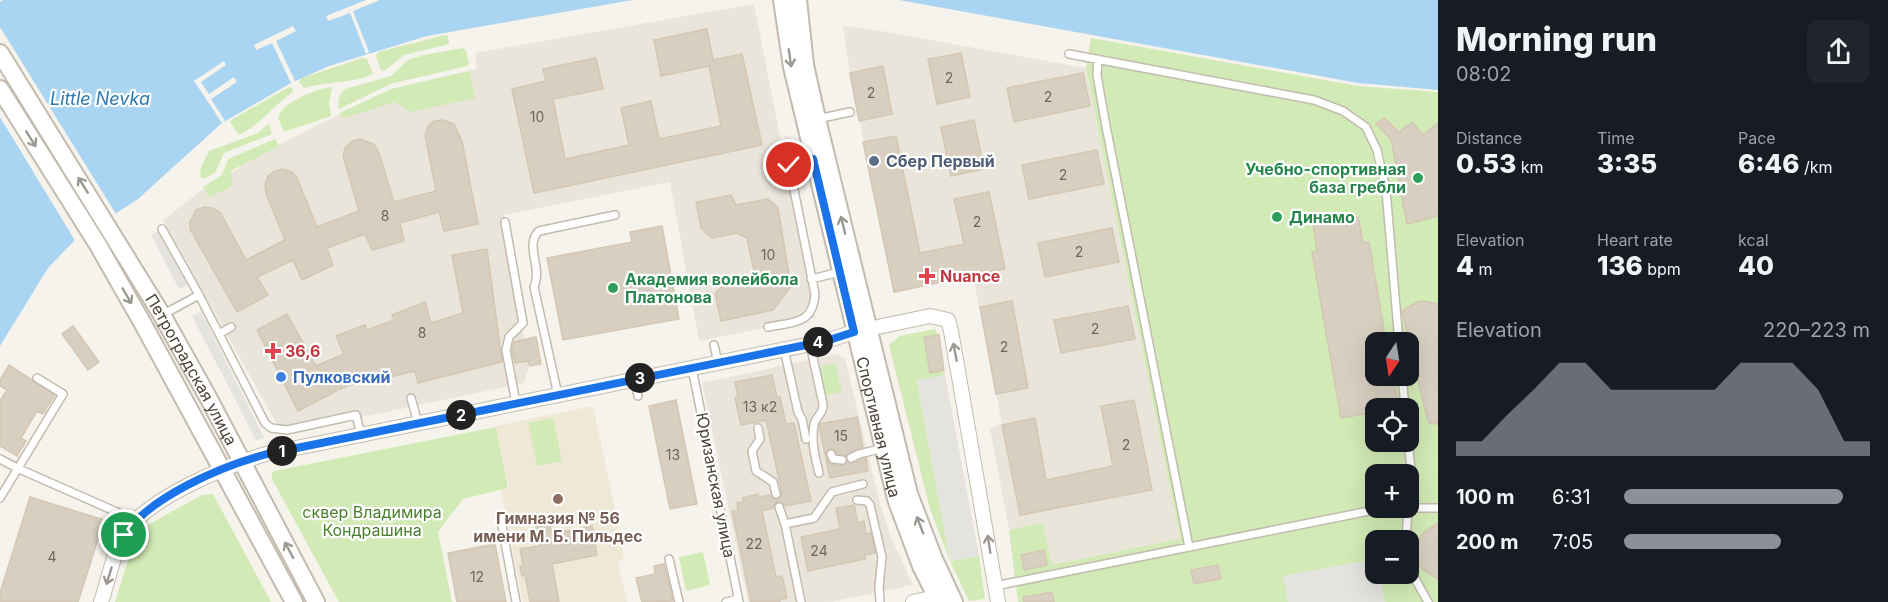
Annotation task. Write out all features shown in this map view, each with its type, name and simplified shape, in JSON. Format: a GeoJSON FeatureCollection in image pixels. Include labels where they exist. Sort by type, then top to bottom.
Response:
{"type":"FeatureCollection","features":[{"type":"Feature","properties":{"kind":"street","name":"Спортивная улица"},"geometry":{"type":"LineString","coordinates":[[783,0],[792,67],[840,272],[861,330],[909,494],[934,559],[945,599]]}},
{"type":"Feature","properties":{"kind":"street","name":"Спортивная улица"},"geometry":{"type":"LineString","coordinates":[[798,0],[805,65],[896,499],[906,530],[945,599]]}},
{"type":"Feature","properties":{"kind":"street","name":"Петроградская улица"},"geometry":{"type":"LineString","coordinates":[[0,53],[162,315],[316,602]]}},
{"type":"Feature","properties":{"kind":"street","name":"Петроградская улица"},"geometry":{"type":"LineString","coordinates":[[0,89],[98,245],[294,602]]}},
{"type":"Feature","properties":{"kind":"street"},"geometry":{"type":"LineString","coordinates":[[101,602],[118,549],[133,522],[148,510],[198,480],[242,461],[810,344],[861,330],[930,316],[941,317],[948,321],[961,380],[998,602]]}},
{"type":"Feature","properties":{"kind":"street"},"geometry":{"type":"LineString","coordinates":[[914,602],[945,599]]}},
{"type":"Feature","properties":{"kind":"lane"},"geometry":{"type":"LineString","coordinates":[[1069,54],[1314,100],[1343,111],[1366,127],[1377,150],[1386,190],[1398,332]]}},
{"type":"Feature","properties":{"kind":"lane"},"geometry":{"type":"LineString","coordinates":[[1098,59],[1096,75],[1189,547]]}},
{"type":"Feature","properties":{"kind":"lane"},"geometry":{"type":"LineString","coordinates":[[817,119],[850,112]]}},
{"type":"Feature","properties":{"kind":"lane"},"geometry":{"type":"LineString","coordinates":[[780,167],[813,159]]}},
{"type":"Feature","properties":{"kind":"lane"},"geometry":{"type":"LineString","coordinates":[[768,327],[803,319],[810,314],[814,305],[812,279],[789,165]]}},
{"type":"Feature","properties":{"kind":"lane"},"geometry":{"type":"LineString","coordinates":[[558,395],[534,287],[538,275],[533,249],[534,235],[538,231],[615,215]]}},
{"type":"Feature","properties":{"kind":"lane"},"geometry":{"type":"LineString","coordinates":[[505,222],[523,323],[509,337],[506,350],[516,403]]}},
{"type":"Feature","properties":{"kind":"lane"},"geometry":{"type":"LineString","coordinates":[[162,230],[265,423],[271,428],[287,430],[356,415],[361,435]]}},
{"type":"Feature","properties":{"kind":"lane"},"geometry":{"type":"LineString","coordinates":[[812,279],[840,272]]}},
{"type":"Feature","properties":{"kind":"lane"},"geometry":{"type":"LineString","coordinates":[[162,315],[198,295]]}},
{"type":"Feature","properties":{"kind":"lane"},"geometry":{"type":"LineString","coordinates":[[219,334],[231,327]]}},
{"type":"Feature","properties":{"kind":"lane"},"geometry":{"type":"LineString","coordinates":[[810,344],[825,423]]}},
{"type":"Feature","properties":{"kind":"lane"},"geometry":{"type":"LineString","coordinates":[[714,345],[717,363]]}},
{"type":"Feature","properties":{"kind":"lane"},"geometry":{"type":"LineString","coordinates":[[784,349],[806,439]]}},
{"type":"Feature","properties":{"kind":"lane","name":"Юризанская улица"},"geometry":{"type":"LineString","coordinates":[[692,368],[739,601]]}},
{"type":"Feature","properties":{"kind":"lane"},"geometry":{"type":"LineString","coordinates":[[0,498],[63,394],[37,378]]}},
{"type":"Feature","properties":{"kind":"lane"},"geometry":{"type":"LineString","coordinates":[[635,380],[638,396]]}},
{"type":"Feature","properties":{"kind":"lane"},"geometry":{"type":"LineString","coordinates":[[411,398],[418,423]]}},
{"type":"Feature","properties":{"kind":"lane"},"geometry":{"type":"LineString","coordinates":[[819,473],[813,447],[814,424],[824,411]]}},
{"type":"Feature","properties":{"kind":"lane"},"geometry":{"type":"LineString","coordinates":[[758,428],[760,439],[752,451],[756,471],[773,483],[776,494]]}},
{"type":"Feature","properties":{"kind":"lane"},"geometry":{"type":"LineString","coordinates":[[851,458],[884,448]]}},
{"type":"Feature","properties":{"kind":"lane"},"geometry":{"type":"LineString","coordinates":[[831,454],[833,459],[842,460]]}},
{"type":"Feature","properties":{"kind":"lane"},"geometry":{"type":"LineString","coordinates":[[0,459],[119,513],[133,522]]}},
{"type":"Feature","properties":{"kind":"lane"},"geometry":{"type":"LineString","coordinates":[[785,524],[814,518],[832,492],[863,484]]}},
{"type":"Feature","properties":{"kind":"lane"},"geometry":{"type":"LineString","coordinates":[[857,500],[862,499],[870,505],[882,557],[880,602]]}},
{"type":"Feature","properties":{"kind":"lane"},"geometry":{"type":"LineString","coordinates":[[779,507],[785,524],[801,602]]}},
{"type":"Feature","properties":{"kind":"lane"},"geometry":{"type":"LineString","coordinates":[[1419,507],[1438,508]]}},
{"type":"Feature","properties":{"kind":"lane"},"geometry":{"type":"LineString","coordinates":[[995,586],[1365,512]]}},
{"type":"Feature","properties":{"kind":"lane"},"geometry":{"type":"LineString","coordinates":[[500,515],[516,602]]}},
{"type":"Feature","properties":{"kind":"lane"},"geometry":{"type":"LineString","coordinates":[[669,560],[679,602]]}},
{"type":"Feature","properties":{"kind":"lane"},"geometry":{"type":"LineString","coordinates":[[1418,584],[1428,602]]}},
{"type":"Feature","properties":{"kind":"lane"},"geometry":{"type":"LineString","coordinates":[[726,602],[739,601]]}},
{"type":"Feature","properties":{"kind":"shaded area"},"geometry":{"type":"Polygon","coordinates":[[[754,4],[816,318],[699,341],[670,182],[504,215],[529,367],[524,383],[344,421],[331,415],[279,428],[163,220],[202,190],[276,146],[338,115],[402,86],[477,69],[475,53],[754,4]]]}},
{"type":"Feature","properties":{"kind":"shaded area"},"geometry":{"type":"Polygon","coordinates":[[[843,26],[1086,68],[1180,540],[1052,565],[1043,523],[1009,530],[990,428],[1002,424],[973,276],[894,292],[850,73],[843,26]]]}},
{"type":"Feature","properties":{"kind":"shaded area"},"geometry":{"type":"Polygon","coordinates":[[[158,231],[187,285],[179,289],[151,235],[158,231]]]}},
{"type":"Feature","properties":{"kind":"shaded area"},"geometry":{"type":"Polygon","coordinates":[[[201,311],[264,438],[256,440],[192,316],[201,311]]]}},
{"type":"Feature","properties":{"kind":"shaded area"},"geometry":{"type":"Polygon","coordinates":[[[837,354],[845,359],[890,535],[913,585],[830,602],[748,602],[702,383],[837,354]]]}},
{"type":"Feature","properties":{"kind":"shaded area"},"geometry":{"type":"Polygon","coordinates":[[[945,375],[979,556],[950,561],[917,380],[945,375]]]}},
{"type":"Feature","properties":{"kind":"shaded area","name":"Гимназия № 56 имени М. Б. Пильдес"},"geometry":{"type":"Polygon","coordinates":[[[593,406],[615,509],[612,510],[615,525],[618,525],[624,559],[618,561],[627,602],[523,602],[501,490],[509,488],[496,426],[593,406]]]}},
{"type":"Feature","properties":{"kind":"shaded area"},"geometry":{"type":"Polygon","coordinates":[[[1365,561],[1365,584],[1381,584],[1385,602],[1288,602],[1283,576],[1365,561]]]}},
{"type":"Feature","properties":{"kind":"green space"},"geometry":{"type":"Polygon","coordinates":[[[448,36],[449,44],[404,55],[384,71],[381,70],[376,56],[378,52],[448,36]]]}},
{"type":"Feature","properties":{"kind":"green space","name":"Динамо"},"geometry":{"type":"Polygon","coordinates":[[[1091,38],[1358,86],[1438,92],[1438,602],[1018,602],[1009,530],[1043,523],[1052,565],[1180,539],[1086,68],[1091,38]]]}},
{"type":"Feature","properties":{"kind":"green space"},"geometry":{"type":"Polygon","coordinates":[[[463,48],[469,63],[467,66],[390,84],[339,109],[339,98],[345,89],[391,76],[408,60],[463,48]]]}},
{"type":"Feature","properties":{"kind":"green space"},"geometry":{"type":"Polygon","coordinates":[[[362,58],[367,59],[373,74],[304,88],[299,82],[302,78],[362,58]]]}},
{"type":"Feature","properties":{"kind":"green space"},"geometry":{"type":"Polygon","coordinates":[[[470,71],[475,98],[411,112],[394,102],[342,119],[340,113],[391,89],[470,71]]]}},
{"type":"Feature","properties":{"kind":"green space"},"geometry":{"type":"Polygon","coordinates":[[[289,87],[293,92],[254,126],[239,135],[231,124],[231,120],[289,87]]]}},
{"type":"Feature","properties":{"kind":"green space"},"geometry":{"type":"Polygon","coordinates":[[[332,87],[329,103],[331,116],[284,132],[278,118],[286,107],[309,93],[332,87]]]}},
{"type":"Feature","properties":{"kind":"green space"},"geometry":{"type":"Polygon","coordinates":[[[269,123],[272,134],[224,153],[215,173],[201,178],[200,170],[209,151],[258,133],[269,123]]]}},
{"type":"Feature","properties":{"kind":"green space"},"geometry":{"type":"Polygon","coordinates":[[[275,139],[279,146],[231,171],[233,186],[209,197],[203,187],[222,175],[228,159],[275,139]]]}},
{"type":"Feature","properties":{"kind":"green space"},"geometry":{"type":"Polygon","coordinates":[[[935,329],[939,335],[924,337],[930,373],[944,370],[945,375],[917,381],[950,561],[930,509],[889,345],[900,336],[935,329]]]}},
{"type":"Feature","properties":{"kind":"green space"},"geometry":{"type":"Polygon","coordinates":[[[835,363],[842,392],[826,395],[820,367],[835,363]]]}},
{"type":"Feature","properties":{"kind":"green space"},"geometry":{"type":"Polygon","coordinates":[[[553,418],[562,461],[537,466],[528,423],[553,418]]]}},
{"type":"Feature","properties":{"kind":"green space","name":"сквер Владимира Кондрашина"},"geometry":{"type":"Polygon","coordinates":[[[496,427],[508,488],[463,499],[438,532],[452,602],[339,602],[272,479],[272,473],[496,427]]]}},
{"type":"Feature","properties":{"kind":"green space"},"geometry":{"type":"Polygon","coordinates":[[[213,494],[271,602],[115,602],[133,545],[140,533],[151,523],[202,495],[213,494]]]}},
{"type":"Feature","properties":{"kind":"green space"},"geometry":{"type":"Polygon","coordinates":[[[703,552],[710,585],[686,591],[679,557],[703,552]]]}},
{"type":"Feature","properties":{"kind":"green space"},"geometry":{"type":"Polygon","coordinates":[[[979,556],[985,599],[969,601],[950,561],[979,556]]]}},
{"type":"Feature","properties":{"kind":"water","name":"Little Nevka"},"geometry":{"type":"Polygon","coordinates":[[[3,0],[633,0],[427,36],[329,66],[291,83],[222,123],[138,199],[75,240],[48,268],[0,346],[0,2],[3,0]]]}},
{"type":"Feature","properties":{"kind":"water"},"geometry":{"type":"Polygon","coordinates":[[[899,0],[1438,0],[1438,90],[1358,83],[899,0]]]}},
{"type":"Feature","properties":{"kind":"pier"},"geometry":{"type":"Polygon","coordinates":[[[366,0],[380,0],[353,11],[369,52],[366,54],[350,13],[328,21],[326,16],[366,0]]]}},
{"type":"Feature","properties":{"kind":"pier"},"geometry":{"type":"Polygon","coordinates":[[[293,26],[296,31],[276,41],[295,81],[291,83],[272,43],[256,50],[254,45],[293,26]]]}},
{"type":"Feature","properties":{"kind":"pier"},"geometry":{"type":"Polygon","coordinates":[[[0,27],[116,214],[119,215],[77,244],[0,117],[0,27]]]}},
{"type":"Feature","properties":{"kind":"pier"},"geometry":{"type":"Polygon","coordinates":[[[224,61],[226,65],[201,82],[209,94],[234,77],[237,82],[211,99],[225,121],[222,123],[194,81],[224,61]]]}},
{"type":"Feature","properties":{"kind":"building"},"geometry":{"type":"Polygon","coordinates":[[[707,29],[713,60],[742,54],[762,145],[534,193],[512,89],[546,81],[543,69],[596,58],[603,89],[553,99],[565,159],[629,145],[621,108],[651,101],[659,139],[721,126],[709,66],[661,76],[654,40],[707,29]]]}},
{"type":"Feature","properties":{"kind":"building"},"geometry":{"type":"Polygon","coordinates":[[[961,53],[970,97],[937,104],[928,59],[961,53]]]}},
{"type":"Feature","properties":{"kind":"building"},"geometry":{"type":"Polygon","coordinates":[[[883,66],[892,114],[859,121],[850,73],[883,66]]]}},
{"type":"Feature","properties":{"kind":"building"},"geometry":{"type":"Polygon","coordinates":[[[1083,73],[1090,106],[1014,122],[1007,88],[1083,73]]]}},
{"type":"Feature","properties":{"kind":"building","name":"Учебно-спортивная база гребли"},"geometry":{"type":"Polygon","coordinates":[[[1384,118],[1399,132],[1412,122],[1423,135],[1438,123],[1438,216],[1407,224],[1391,139],[1376,124],[1384,118]]]}},
{"type":"Feature","properties":{"kind":"building"},"geometry":{"type":"Polygon","coordinates":[[[443,120],[454,124],[462,141],[478,224],[444,231],[439,212],[400,223],[404,241],[372,250],[365,234],[327,248],[333,265],[302,280],[293,260],[257,277],[268,295],[237,312],[190,229],[190,222],[196,210],[204,207],[220,212],[246,260],[285,240],[266,194],[265,184],[268,176],[275,171],[283,169],[292,172],[297,178],[317,227],[359,211],[343,156],[345,148],[352,141],[360,139],[374,144],[379,153],[394,202],[436,191],[425,135],[428,126],[434,121],[443,120]]]}},
{"type":"Feature","properties":{"kind":"building"},"geometry":{"type":"Polygon","coordinates":[[[974,120],[984,169],[951,176],[941,127],[974,120]]]}},
{"type":"Feature","properties":{"kind":"building"},"geometry":{"type":"Polygon","coordinates":[[[896,136],[920,253],[964,244],[954,199],[989,192],[1005,269],[894,292],[863,142],[896,136]]]}},
{"type":"Feature","properties":{"kind":"building"},"geometry":{"type":"Polygon","coordinates":[[[1097,150],[1104,184],[1029,199],[1022,165],[1097,150]]]}},
{"type":"Feature","properties":{"kind":"building"},"geometry":{"type":"Polygon","coordinates":[[[731,195],[736,205],[768,199],[778,208],[791,286],[773,310],[721,321],[715,293],[724,285],[748,282],[754,271],[747,238],[737,233],[712,238],[701,228],[696,202],[731,195]]]}},
{"type":"Feature","properties":{"kind":"building"},"geometry":{"type":"Polygon","coordinates":[[[1358,217],[1363,243],[1369,242],[1384,332],[1365,332],[1365,386],[1395,386],[1397,398],[1365,398],[1365,414],[1341,418],[1312,252],[1317,251],[1313,224],[1358,217]]]}},
{"type":"Feature","properties":{"kind":"building","name":"Академия волейбола Платонова"},"geometry":{"type":"Polygon","coordinates":[[[662,226],[679,319],[563,340],[547,258],[632,242],[630,232],[662,226]]]}},
{"type":"Feature","properties":{"kind":"building"},"geometry":{"type":"Polygon","coordinates":[[[1112,228],[1119,262],[1045,277],[1038,243],[1112,228]]]}},
{"type":"Feature","properties":{"kind":"building"},"geometry":{"type":"Polygon","coordinates":[[[487,249],[502,362],[418,383],[415,371],[384,378],[383,372],[340,389],[298,411],[257,330],[287,314],[316,366],[344,354],[336,336],[365,325],[367,330],[394,320],[392,315],[425,302],[431,323],[463,313],[452,255],[487,249]]]}},
{"type":"Feature","properties":{"kind":"building"},"geometry":{"type":"Polygon","coordinates":[[[1012,301],[1028,388],[996,394],[980,307],[1012,301]]]}},
{"type":"Feature","properties":{"kind":"building"},"geometry":{"type":"Polygon","coordinates":[[[1417,302],[1438,304],[1438,424],[1429,423],[1419,384],[1419,332],[1407,332],[1402,311],[1417,302]]]}},
{"type":"Feature","properties":{"kind":"building"},"geometry":{"type":"Polygon","coordinates":[[[1128,306],[1135,339],[1061,353],[1054,320],[1128,306]]]}},
{"type":"Feature","properties":{"kind":"building"},"geometry":{"type":"Polygon","coordinates":[[[73,326],[99,362],[88,370],[62,334],[73,326]]]}},
{"type":"Feature","properties":{"kind":"building"},"geometry":{"type":"Polygon","coordinates":[[[939,335],[944,370],[930,373],[924,337],[939,335]]]}},
{"type":"Feature","properties":{"kind":"building"},"geometry":{"type":"Polygon","coordinates":[[[536,337],[541,364],[530,366],[528,361],[515,363],[512,350],[514,342],[536,337]]]}},
{"type":"Feature","properties":{"kind":"building"},"geometry":{"type":"Polygon","coordinates":[[[9,365],[55,395],[43,414],[37,411],[21,438],[26,441],[17,456],[0,446],[0,401],[7,390],[0,386],[0,380],[9,365]]]}},
{"type":"Feature","properties":{"kind":"building"},"geometry":{"type":"Polygon","coordinates":[[[772,375],[786,424],[794,423],[811,501],[785,506],[782,502],[778,502],[774,504],[774,508],[762,511],[776,577],[782,576],[787,598],[779,600],[780,602],[751,602],[732,511],[738,510],[737,503],[744,502],[743,498],[758,494],[759,497],[770,495],[777,500],[782,493],[766,420],[741,425],[735,398],[738,397],[735,382],[772,375]]]}},
{"type":"Feature","properties":{"kind":"building"},"geometry":{"type":"Polygon","coordinates":[[[676,400],[697,504],[670,509],[649,406],[676,400]]]}},
{"type":"Feature","properties":{"kind":"building"},"geometry":{"type":"Polygon","coordinates":[[[1134,400],[1152,490],[1020,515],[1002,425],[1035,418],[1046,480],[1113,466],[1101,406],[1134,400]]]}},
{"type":"Feature","properties":{"kind":"building"},"geometry":{"type":"Polygon","coordinates":[[[857,417],[863,447],[846,456],[837,454],[834,449],[829,449],[826,451],[826,456],[830,464],[841,466],[847,462],[853,463],[866,458],[868,471],[830,478],[819,426],[857,417]]]}},
{"type":"Feature","properties":{"kind":"building"},"geometry":{"type":"Polygon","coordinates":[[[30,497],[104,520],[78,602],[0,602],[0,593],[30,497]]]}},
{"type":"Feature","properties":{"kind":"building"},"geometry":{"type":"Polygon","coordinates":[[[854,505],[858,523],[864,521],[866,534],[871,533],[875,553],[865,555],[865,559],[808,571],[801,537],[840,529],[836,508],[854,505]]]}},
{"type":"Feature","properties":{"kind":"building"},"geometry":{"type":"Polygon","coordinates":[[[1438,523],[1438,579],[1422,569],[1419,564],[1419,539],[1424,532],[1438,523]]]}},
{"type":"Feature","properties":{"kind":"building"},"geometry":{"type":"Polygon","coordinates":[[[550,525],[551,531],[561,529],[562,532],[592,526],[597,555],[552,564],[559,602],[530,602],[525,575],[522,576],[520,566],[523,566],[520,549],[540,546],[536,527],[550,525]]]}},
{"type":"Feature","properties":{"kind":"building"},"geometry":{"type":"Polygon","coordinates":[[[495,544],[506,602],[457,602],[448,553],[495,544]]]}},
{"type":"Feature","properties":{"kind":"building"},"geometry":{"type":"Polygon","coordinates":[[[1044,550],[1047,565],[1024,570],[1021,555],[1044,550]]]}},
{"type":"Feature","properties":{"kind":"building"},"geometry":{"type":"Polygon","coordinates":[[[664,564],[673,601],[642,602],[636,578],[655,574],[654,566],[664,564]]]}},
{"type":"Feature","properties":{"kind":"building"},"geometry":{"type":"Polygon","coordinates":[[[1218,565],[1221,579],[1194,584],[1191,570],[1218,565]]]}},
{"type":"Feature","properties":{"kind":"building"},"geometry":{"type":"Polygon","coordinates":[[[1052,592],[1054,602],[1024,602],[1023,597],[1052,592]]]}},
{"type":"Feature","properties":{"kind":"place","name":"Сбер Первый"},"geometry":{"type":"Point","coordinates":[874,161]}},
{"type":"Feature","properties":{"kind":"place","name":"Учебно-спортивная база гребли"},"geometry":{"type":"Point","coordinates":[1418,178]}},
{"type":"Feature","properties":{"kind":"place","name":"Динамо"},"geometry":{"type":"Point","coordinates":[1277,217]}},
{"type":"Feature","properties":{"kind":"place","name":"Nuance"},"geometry":{"type":"Point","coordinates":[927,276]}},
{"type":"Feature","properties":{"kind":"place","name":"Академия волейбола Платонова"},"geometry":{"type":"Point","coordinates":[613,288]}},
{"type":"Feature","properties":{"kind":"place","name":"36,6"},"geometry":{"type":"Point","coordinates":[273,351]}},
{"type":"Feature","properties":{"kind":"place","name":"Пулковский"},"geometry":{"type":"Point","coordinates":[281,377]}},
{"type":"Feature","properties":{"kind":"place","name":"Гимназия № 56 имени М. Б. Пильдес"},"geometry":{"type":"Point","coordinates":[558,499]}},
{"type":"Feature","properties":{"kind":"route"},"geometry":{"type":"LineString","coordinates":[[124,535],[133,522],[148,510],[198,480],[242,461],[267,454],[826,341],[854,332],[813,159],[789,165]]}}]}
